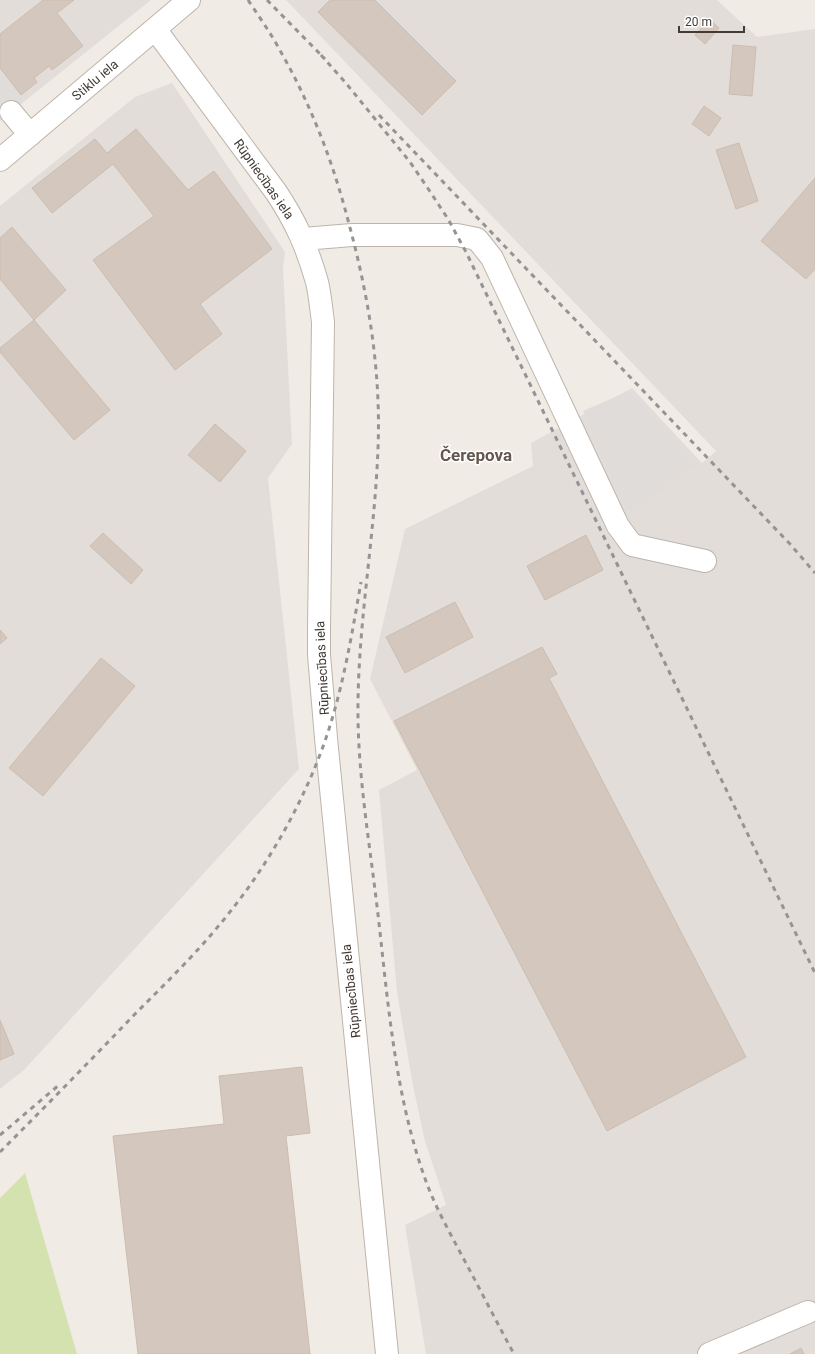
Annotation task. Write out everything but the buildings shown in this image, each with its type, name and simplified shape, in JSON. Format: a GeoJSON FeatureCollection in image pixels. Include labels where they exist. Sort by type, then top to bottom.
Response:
{"type":"FeatureCollection","features":[{"type":"Feature","properties":{"kind":"street","name":"Stiklu iela"},"geometry":{"type":"LineString","coordinates":[[0,160],[189,0]]}},
{"type":"Feature","properties":{"kind":"street","name":"Rūpniecības iela"},"geometry":{"type":"LineString","coordinates":[[155,29],[276,192],[291,215],[303,239],[317,283],[323,322],[319,654],[387,1354]]}},
{"type":"Feature","properties":{"kind":"street"},"geometry":{"type":"LineString","coordinates":[[11,112],[30,135]]}},
{"type":"Feature","properties":{"kind":"street"},"geometry":{"type":"LineString","coordinates":[[303,239],[352,235],[456,235],[477,240],[492,258],[618,526],[632,544],[705,561]]}},
{"type":"Feature","properties":{"kind":"street"},"geometry":{"type":"LineString","coordinates":[[709,1354],[808,1312]]}},
{"type":"Feature","properties":{"kind":"shaded area"},"geometry":{"type":"Polygon","coordinates":[[[0,0],[151,0],[0,121],[0,0]]]}},
{"type":"Feature","properties":{"kind":"shaded area"},"geometry":{"type":"Polygon","coordinates":[[[286,0],[717,0],[757,37],[815,29],[815,1354],[426,1354],[405,1225],[446,1205],[425,1141],[413,1086],[397,992],[379,790],[417,770],[370,679],[405,529],[533,466],[531,443],[632,388],[702,463],[716,451],[286,0]]]}},
{"type":"Feature","properties":{"kind":"shaded area"},"geometry":{"type":"Polygon","coordinates":[[[0,71],[22,99],[0,117],[0,71]]]}},
{"type":"Feature","properties":{"kind":"shaded area"},"geometry":{"type":"Polygon","coordinates":[[[172,83],[285,252],[283,268],[292,444],[268,478],[299,769],[24,1070],[0,1089],[0,206],[135,97],[172,83]]]}},
{"type":"Feature","properties":{"kind":"shaded area"},"geometry":{"type":"Polygon","coordinates":[[[629,391],[697,463],[631,514],[626,510],[599,451],[583,411],[629,391]]]}},
{"type":"Feature","properties":{"kind":"green space"},"geometry":{"type":"Polygon","coordinates":[[[25,1173],[77,1354],[0,1354],[0,1198],[25,1173]]]}},
{"type":"Feature","properties":{"kind":"railway"},"geometry":{"type":"LineString","coordinates":[[248,0],[274,40],[293,74],[329,158],[343,202],[356,252],[368,307],[372,335],[378,391],[378,448],[374,512],[361,638],[358,728],[361,779],[389,1011],[400,1081],[407,1116],[427,1184],[447,1228],[514,1354]]}},
{"type":"Feature","properties":{"kind":"railway"},"geometry":{"type":"LineString","coordinates":[[267,0],[325,59]]}},
{"type":"Feature","properties":{"kind":"railway"},"geometry":{"type":"LineString","coordinates":[[321,55],[410,162],[448,219],[466,252],[815,973]]}},
{"type":"Feature","properties":{"kind":"railway"},"geometry":{"type":"LineString","coordinates":[[379,115],[790,544],[815,573]]}},
{"type":"Feature","properties":{"kind":"railway"},"geometry":{"type":"LineString","coordinates":[[0,1152],[197,950],[233,908],[274,849],[298,805],[326,738],[342,680],[361,582]]}},
{"type":"Feature","properties":{"kind":"railway"},"geometry":{"type":"LineString","coordinates":[[0,1135],[59,1085]]}},
{"type":"Feature","properties":{"kind":"district","name":"Čerepova"},"geometry":{"type":"Point","coordinates":[476,455]}}]}
